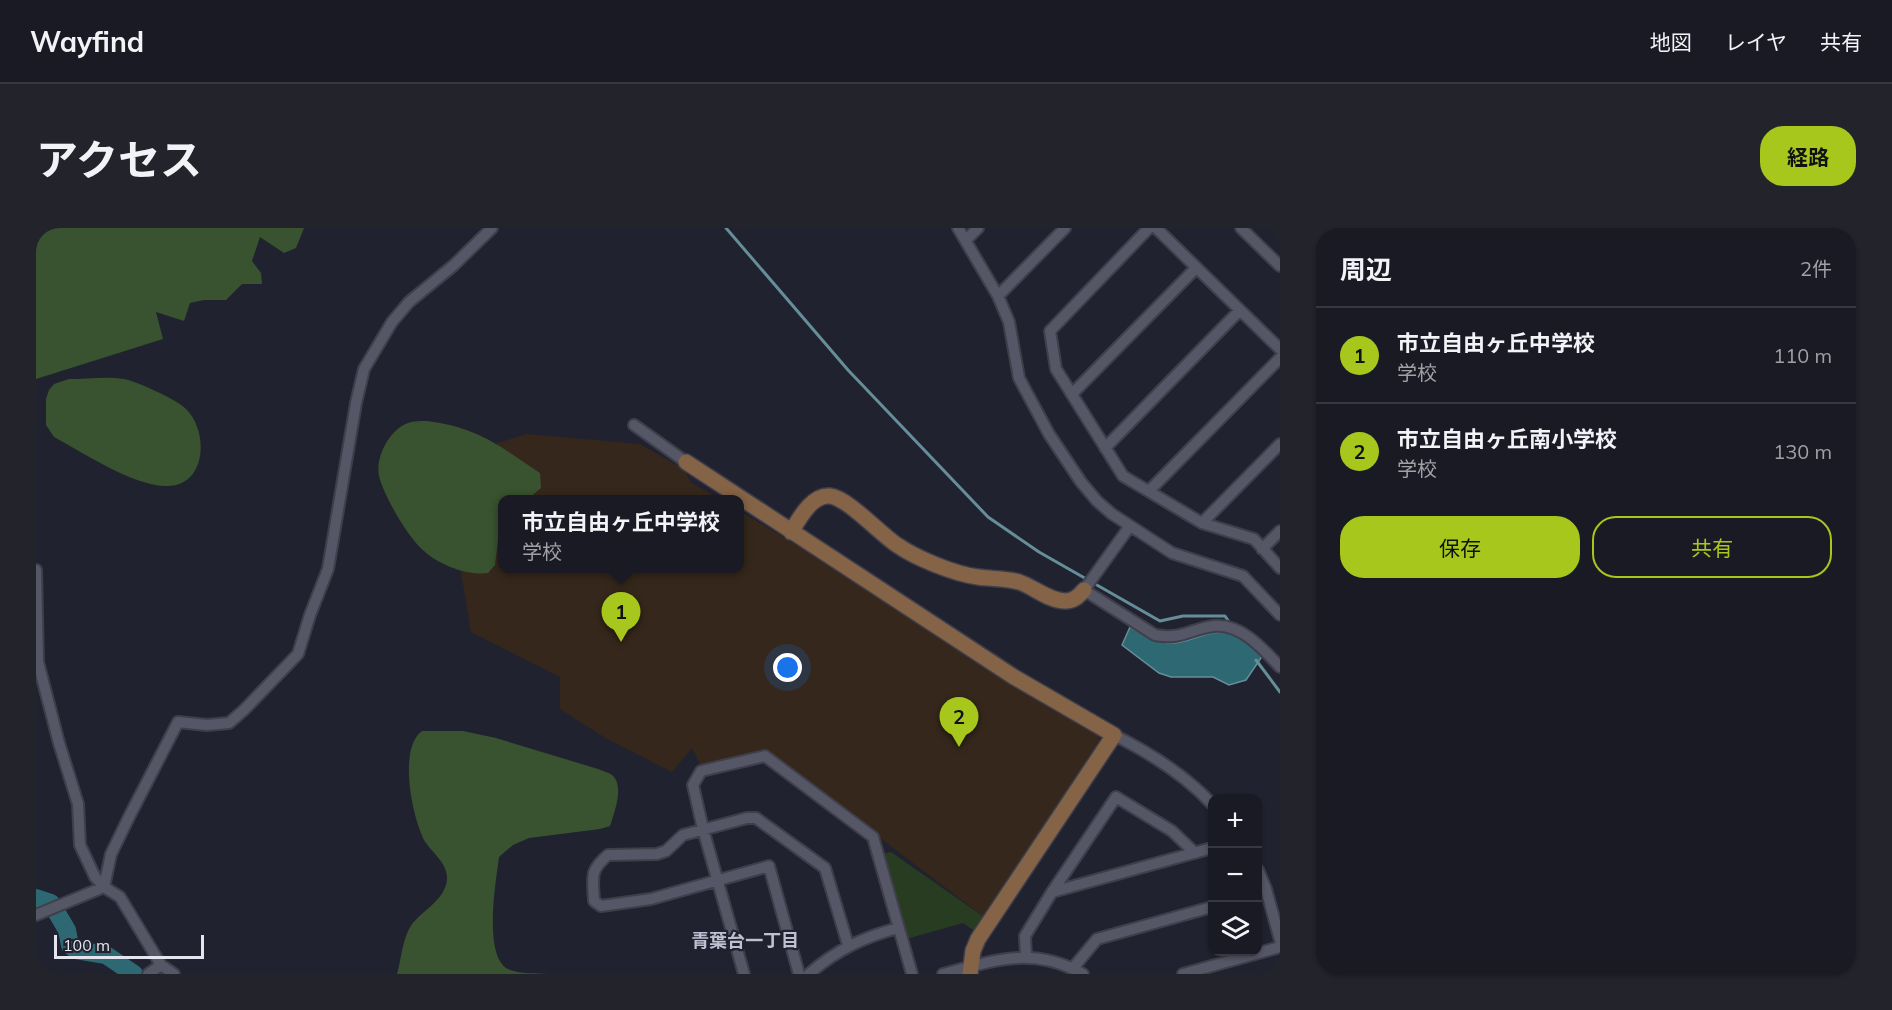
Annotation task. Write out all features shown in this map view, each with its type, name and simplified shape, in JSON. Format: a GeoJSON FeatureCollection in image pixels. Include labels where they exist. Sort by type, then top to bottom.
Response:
{"type":"FeatureCollection","features":[{"type":"Feature","properties":{"kind":"street"},"geometry":{"type":"LineString","coordinates":[[104,887],[111,854],[178,722],[207,725],[230,723],[290,665],[298,654],[328,569],[364,369],[392,322],[409,302],[454,265],[492,228]]}},
{"type":"Feature","properties":{"kind":"street"},"geometry":{"type":"LineString","coordinates":[[958,228],[998,297],[1009,322],[1019,378],[1049,434],[1081,482],[1097,501],[1172,553],[1243,576],[1280,615]]}},
{"type":"Feature","properties":{"kind":"street"},"geometry":{"type":"LineString","coordinates":[[966,240],[978,228]]}},
{"type":"Feature","properties":{"kind":"street"},"geometry":{"type":"LineString","coordinates":[[998,297],[1065,228]]}},
{"type":"Feature","properties":{"kind":"street"},"geometry":{"type":"LineString","coordinates":[[1149,228],[1050,331],[1056,369],[1123,476],[1202,524],[1254,539],[1280,568]]}},
{"type":"Feature","properties":{"kind":"street"},"geometry":{"type":"LineString","coordinates":[[1156,228],[1280,349]]}},
{"type":"Feature","properties":{"kind":"street"},"geometry":{"type":"LineString","coordinates":[[1243,229],[1280,266]]}},
{"type":"Feature","properties":{"kind":"street"},"geometry":{"type":"LineString","coordinates":[[1072,394],[1196,268]]}},
{"type":"Feature","properties":{"kind":"street"},"geometry":{"type":"LineString","coordinates":[[1105,448],[1240,310]]}},
{"type":"Feature","properties":{"kind":"street"},"geometry":{"type":"LineString","coordinates":[[1149,491],[1280,358]]}},
{"type":"Feature","properties":{"kind":"street"},"geometry":{"type":"LineString","coordinates":[[634,425],[736,495]]}},
{"type":"Feature","properties":{"kind":"street"},"geometry":{"type":"LineString","coordinates":[[1202,524],[1280,444]]}},
{"type":"Feature","properties":{"kind":"street"},"geometry":{"type":"LineString","coordinates":[[792,532],[802,514],[814,502],[829,496],[842,500],[897,545],[913,555],[958,572],[1018,582],[1062,601],[1071,601],[1084,590],[1130,526]]}},
{"type":"Feature","properties":{"kind":"street"},"geometry":{"type":"LineString","coordinates":[[744,500],[1014,677],[1114,735],[1149,752],[1186,778],[1208,800]]}},
{"type":"Feature","properties":{"kind":"street"},"geometry":{"type":"LineString","coordinates":[[1262,549],[1280,531]]}},
{"type":"Feature","properties":{"kind":"street"},"geometry":{"type":"LineString","coordinates":[[36,570],[38,662],[78,804],[80,844],[95,877],[104,887],[120,897],[161,965],[174,974]]}},
{"type":"Feature","properties":{"kind":"street"},"geometry":{"type":"LineString","coordinates":[[1084,590],[1155,635],[1168,638],[1215,626],[1226,627],[1244,634],[1263,648],[1280,668]]}},
{"type":"Feature","properties":{"kind":"street"},"geometry":{"type":"LineString","coordinates":[[970,970],[978,939],[1114,735]]}},
{"type":"Feature","properties":{"kind":"street"},"geometry":{"type":"LineString","coordinates":[[744,974],[703,829],[693,785],[701,771],[765,756],[873,837],[912,974]]}},
{"type":"Feature","properties":{"kind":"street"},"geometry":{"type":"LineString","coordinates":[[1026,956],[1025,936],[1116,797],[1172,831],[1195,853]]}},
{"type":"Feature","properties":{"kind":"street"},"geometry":{"type":"LineString","coordinates":[[800,974],[769,866],[651,899],[601,906],[594,901],[595,866],[608,855],[657,854],[666,851],[683,835],[747,818],[756,818],[825,868],[848,945]]}},
{"type":"Feature","properties":{"kind":"street"},"geometry":{"type":"LineString","coordinates":[[1052,892],[1208,849]]}},
{"type":"Feature","properties":{"kind":"street"},"geometry":{"type":"LineString","coordinates":[[1262,881],[1280,940]]}},
{"type":"Feature","properties":{"kind":"street"},"geometry":{"type":"LineString","coordinates":[[36,915],[104,887]]}},
{"type":"Feature","properties":{"kind":"street"},"geometry":{"type":"LineString","coordinates":[[944,974],[970,970],[1003,958],[1026,956],[1056,962],[1078,971],[1097,939],[1208,908]]}},
{"type":"Feature","properties":{"kind":"street"},"geometry":{"type":"LineString","coordinates":[[809,974],[822,962],[848,945],[898,928]]}},
{"type":"Feature","properties":{"kind":"street"},"geometry":{"type":"LineString","coordinates":[[1262,950],[1280,947]]}},
{"type":"Feature","properties":{"kind":"street"},"geometry":{"type":"LineString","coordinates":[[1183,974],[1237,956]]}},
{"type":"Feature","properties":{"kind":"street"},"geometry":{"type":"LineString","coordinates":[[148,974],[161,965]]}},
{"type":"Feature","properties":{"kind":"shaded area"},"geometry":{"type":"Polygon","coordinates":[[[527,434],[640,444],[685,470],[690,482],[713,495],[498,495],[498,573],[744,573],[744,513],[1051,709],[1097,734],[1100,740],[984,917],[766,751],[701,766],[692,748],[672,772],[607,739],[560,709],[560,677],[471,632],[454,530],[471,451],[527,434]]]}},
{"type":"Feature","properties":{"kind":"green space"},"geometry":{"type":"Polygon","coordinates":[[[36,228],[304,228],[296,248],[284,253],[260,237],[252,261],[261,273],[262,284],[242,284],[226,300],[204,300],[190,303],[184,321],[156,312],[163,339],[36,379],[36,228]]]}},
{"type":"Feature","properties":{"kind":"green space"},"geometry":{"type":"Polygon","coordinates":[[[69,379],[124,379],[157,391],[182,405],[193,419],[201,443],[200,456],[190,477],[180,484],[166,486],[139,481],[109,468],[54,437],[46,425],[46,399],[54,384],[69,379]]]}},
{"type":"Feature","properties":{"kind":"green space"},"geometry":{"type":"Polygon","coordinates":[[[415,421],[445,424],[474,433],[500,446],[540,473],[541,488],[533,495],[498,495],[498,540],[495,565],[488,573],[472,573],[454,568],[430,556],[404,527],[391,505],[379,476],[379,461],[385,445],[395,431],[415,421]]]}},
{"type":"Feature","properties":{"kind":"green space"},"geometry":{"type":"Polygon","coordinates":[[[422,731],[463,731],[496,738],[598,769],[612,775],[616,780],[618,793],[610,826],[529,838],[513,845],[499,857],[493,919],[496,952],[501,963],[510,970],[548,974],[397,974],[409,929],[442,894],[447,879],[445,868],[424,840],[419,829],[412,799],[410,752],[422,731]]]}},
{"type":"Feature","properties":{"kind":"green space"},"geometry":{"type":"Polygon","coordinates":[[[891,852],[984,917],[975,931],[963,923],[906,939],[882,854],[891,852]]]}},
{"type":"Feature","properties":{"kind":"water"},"geometry":{"type":"Polygon","coordinates":[[[1130,627],[1155,640],[1172,643],[1212,633],[1233,634],[1263,655],[1246,680],[1229,685],[1213,677],[1171,677],[1159,673],[1122,645],[1130,627]]]}},
{"type":"Feature","properties":{"kind":"waterway"},"geometry":{"type":"LineString","coordinates":[[726,228],[848,370],[988,517],[1039,552],[1160,621],[1183,616],[1225,616],[1231,625]]}},
{"type":"Feature","properties":{"kind":"waterway"},"geometry":{"type":"LineString","coordinates":[[1256,660],[1280,692]]}},
{"type":"Feature","properties":{"kind":"waterway"},"geometry":{"type":"LineString","coordinates":[[36,898],[51,903],[67,930],[70,945],[76,950],[106,955],[134,974]]}},
{"type":"Feature","properties":{"kind":"place","name":"市立自由ヶ丘中学校"},"geometry":{"type":"Point","coordinates":[621,642]}},
{"type":"Feature","properties":{"kind":"place","name":"市立自由ヶ丘南小学校"},"geometry":{"type":"Point","coordinates":[959,747]}},
{"type":"Feature","properties":{"kind":"district","name":"青葉台一丁目"},"geometry":{"type":"Point","coordinates":[745,940]}}]}
